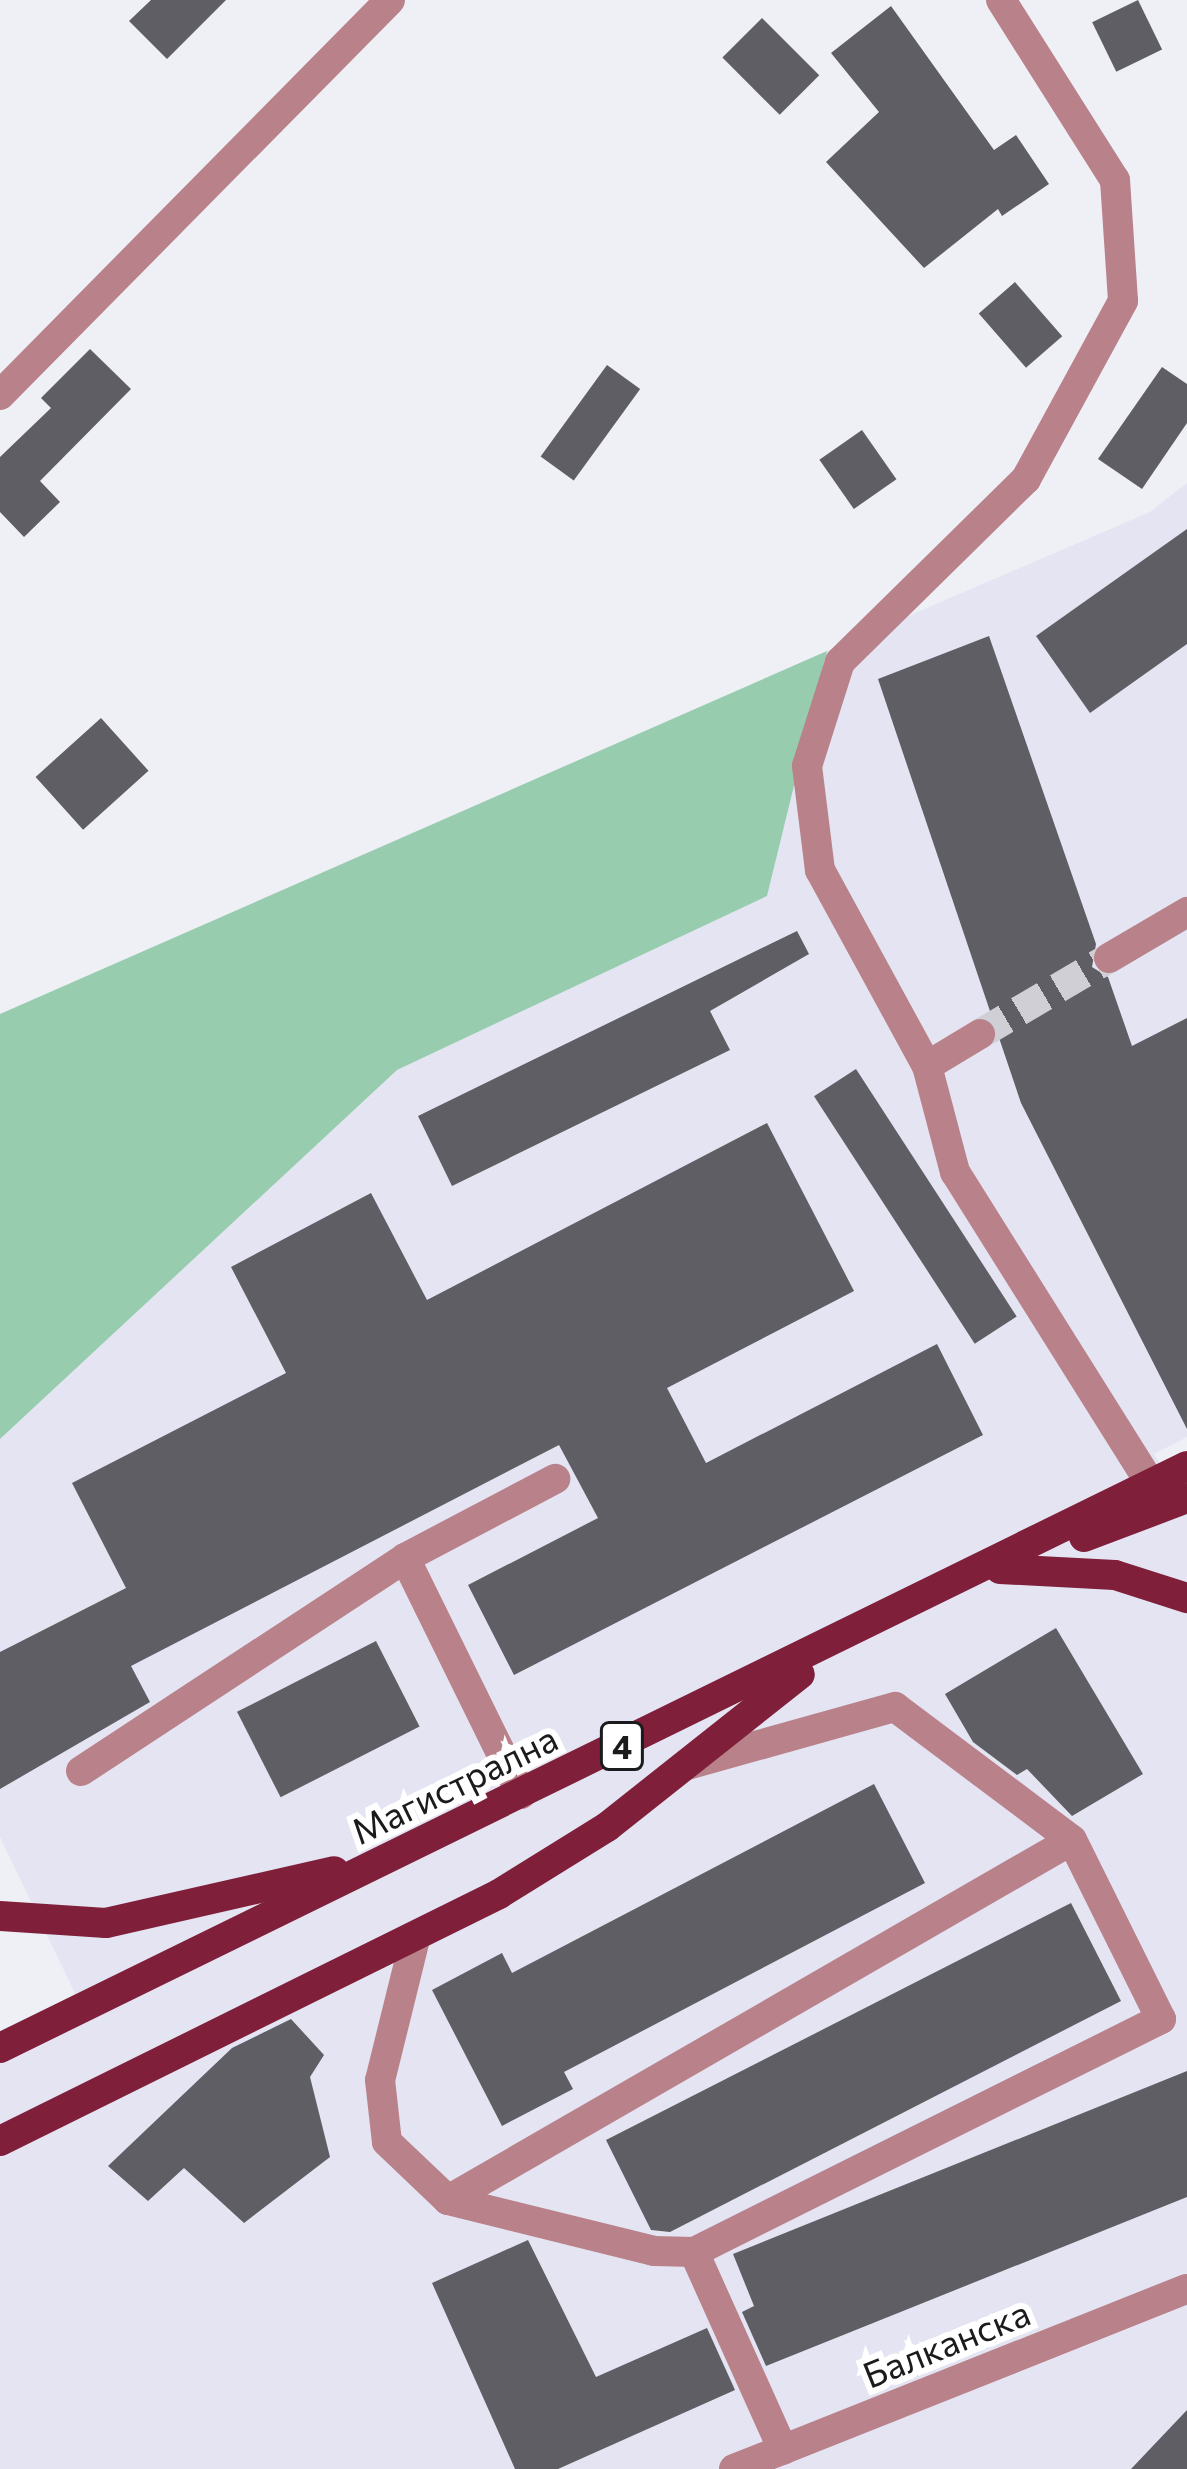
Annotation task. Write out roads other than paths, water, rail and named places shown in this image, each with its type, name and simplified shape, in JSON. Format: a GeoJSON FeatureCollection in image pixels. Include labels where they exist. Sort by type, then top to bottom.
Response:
{"type":"FeatureCollection","features":[{"type":"Feature","properties":{"kind":"main road","name":"Магистрална"},"geometry":{"type":"LineString","coordinates":[[943,1590],[1000,1569],[1176,1480]]}},
{"type":"Feature","properties":{"kind":"main road","name":"Магистрална"},"geometry":{"type":"LineString","coordinates":[[0,2048],[1176,1480]]}},
{"type":"Feature","properties":{"kind":"main road"},"geometry":{"type":"LineString","coordinates":[[1000,1569],[1115,1575],[1187,1598]]}},
{"type":"Feature","properties":{"kind":"main road"},"geometry":{"type":"LineString","coordinates":[[0,2141],[415,1940],[607,1827],[841,1640]]}},
{"type":"Feature","properties":{"kind":"main road"},"geometry":{"type":"LineString","coordinates":[[0,1916],[106,1923],[404,1852]]}},
{"type":"Feature","properties":{"kind":"street"},"geometry":{"type":"LineString","coordinates":[[0,395],[391,0]]}},
{"type":"Feature","properties":{"kind":"street"},"geometry":{"type":"LineString","coordinates":[[1000,0],[1114,180],[1124,301],[1026,479],[840,662],[807,766],[820,870],[927,1066],[955,1172],[1176,1480]]}},
{"type":"Feature","properties":{"kind":"street"},"geometry":{"type":"LineString","coordinates":[[1109,958],[1187,912]]}},
{"type":"Feature","properties":{"kind":"street"},"geometry":{"type":"LineString","coordinates":[[927,1066],[980,1034]]}},
{"type":"Feature","properties":{"kind":"street"},"geometry":{"type":"LineString","coordinates":[[81,1771],[405,1558],[555,1479]]}},
{"type":"Feature","properties":{"kind":"street"},"geometry":{"type":"LineString","coordinates":[[405,1558],[521,1794]]}},
{"type":"Feature","properties":{"kind":"street"},"geometry":{"type":"LineString","coordinates":[[415,1940],[380,2080],[387,2142],[448,2200],[654,2251],[694,2252],[1161,2019],[1072,1840],[895,1707],[687,1766]]}},
{"type":"Feature","properties":{"kind":"street"},"geometry":{"type":"LineString","coordinates":[[448,2200],[1072,1840]]}},
{"type":"Feature","properties":{"kind":"street"},"geometry":{"type":"LineString","coordinates":[[694,2252],[783,2450]]}},
{"type":"Feature","properties":{"kind":"street","name":"Балканска"},"geometry":{"type":"LineString","coordinates":[[734,2469],[1187,2289]]}},
{"type":"Feature","properties":{"kind":"tunnel"},"geometry":{"type":"LineString","coordinates":[[980,1034],[1109,958]]}}]}
